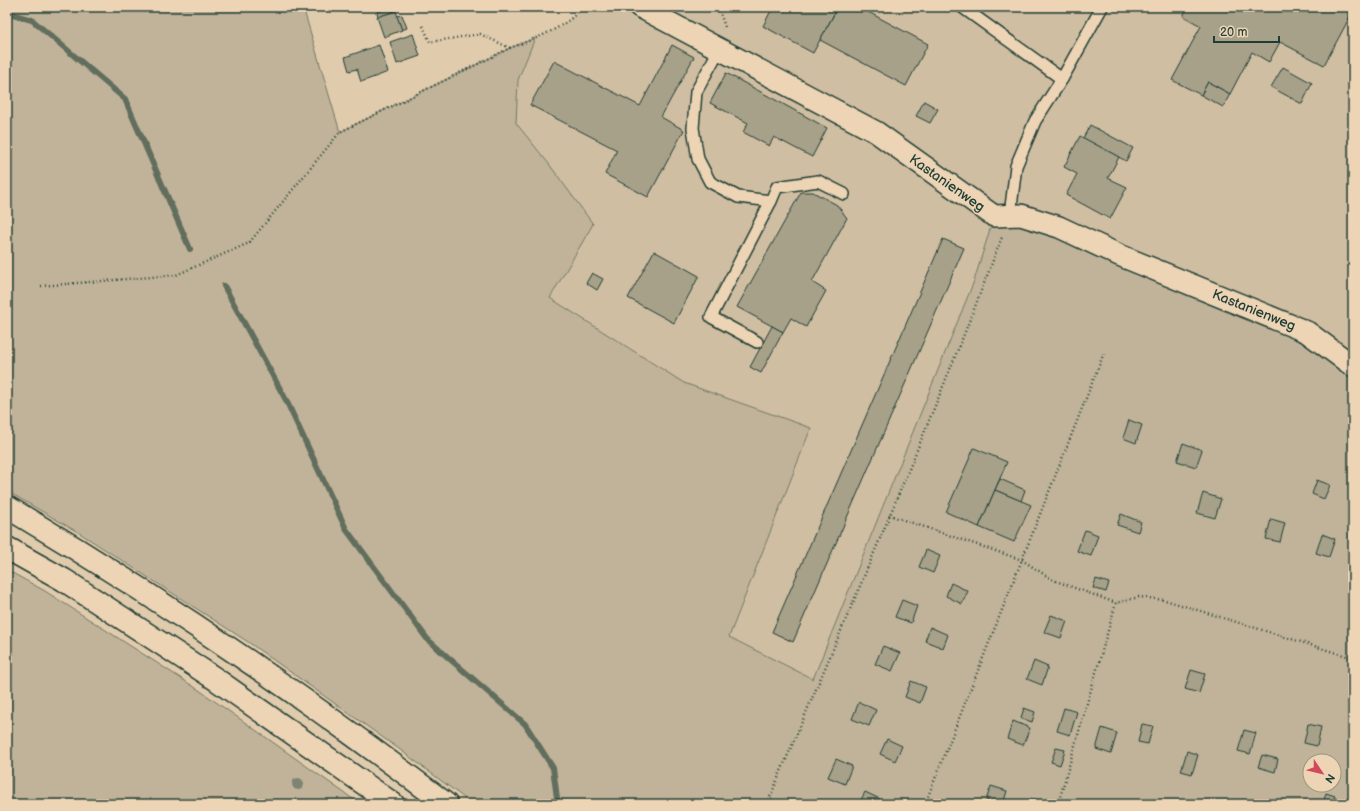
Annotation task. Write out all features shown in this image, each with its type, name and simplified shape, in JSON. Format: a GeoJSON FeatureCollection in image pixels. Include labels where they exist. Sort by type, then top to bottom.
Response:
{"type":"FeatureCollection","features":[{"type":"Feature","properties":{"kind":"main road"},"geometry":{"type":"LineString","coordinates":[[7,507],[66,542],[226,645],[376,751],[446,804]]}},
{"type":"Feature","properties":{"kind":"main road"},"geometry":{"type":"LineString","coordinates":[[7,548],[64,580],[214,678],[393,804]]}},
{"type":"Feature","properties":{"kind":"street","name":"Kastanienweg"},"geometry":{"type":"LineString","coordinates":[[640,7],[876,132],[994,216],[1021,215],[1059,227],[1119,255],[1307,332],[1353,366]]}},
{"type":"Feature","properties":{"kind":"lane"},"geometry":{"type":"LineString","coordinates":[[962,7],[1062,79]]}},
{"type":"Feature","properties":{"kind":"lane"},"geometry":{"type":"LineString","coordinates":[[1010,215],[1016,166],[1035,121],[1062,79],[1102,7]]}},
{"type":"Feature","properties":{"kind":"lane"},"geometry":{"type":"LineString","coordinates":[[719,50],[696,92],[693,128],[698,159],[710,182],[738,197],[770,201]]}},
{"type":"Feature","properties":{"kind":"lane"},"geometry":{"type":"LineString","coordinates":[[757,342],[711,317],[778,187],[818,181],[844,194]]}},
{"type":"Feature","properties":{"kind":"path"},"geometry":{"type":"LineString","coordinates":[[41,286],[176,275],[249,243],[340,132],[510,48],[561,26],[583,7]]}},
{"type":"Feature","properties":{"kind":"path"},"geometry":{"type":"LineString","coordinates":[[423,26],[430,42],[480,34],[510,48]]}},
{"type":"Feature","properties":{"kind":"path"},"geometry":{"type":"LineString","coordinates":[[768,804],[978,301],[1010,215]]}},
{"type":"Feature","properties":{"kind":"path"},"geometry":{"type":"LineString","coordinates":[[925,804],[1104,353]]}},
{"type":"Feature","properties":{"kind":"path"},"geometry":{"type":"LineString","coordinates":[[889,515],[1022,560],[1052,580],[1116,603],[1139,597],[1165,600],[1353,658]]}},
{"type":"Feature","properties":{"kind":"path"},"geometry":{"type":"LineString","coordinates":[[1058,804],[1116,603]]}},
{"type":"Feature","properties":{"kind":"shaded area"},"geometry":{"type":"Polygon","coordinates":[[[7,7],[303,7],[340,132],[510,48],[535,38],[518,80],[516,123],[549,164],[593,224],[550,298],[684,383],[811,428],[729,637],[813,679],[974,281],[994,216],[1021,215],[1307,332],[1353,366],[1353,804],[472,804],[399,749],[248,642],[81,534],[7,491],[7,7]]]}},
{"type":"Feature","properties":{"kind":"shaded area"},"geometry":{"type":"Polygon","coordinates":[[[583,7],[1353,7],[1353,366],[994,216],[974,281],[813,679],[729,638],[811,428],[684,383],[550,298],[593,224],[549,164],[516,123],[518,80],[535,38],[561,26],[583,7]]]}},
{"type":"Feature","properties":{"kind":"shaded area"},"geometry":{"type":"Polygon","coordinates":[[[7,570],[45,591],[199,690],[360,804],[7,804],[7,570]]]}},
{"type":"Feature","properties":{"kind":"building"},"geometry":{"type":"Polygon","coordinates":[[[391,7],[393,12],[378,17],[377,12],[391,7]]]}},
{"type":"Feature","properties":{"kind":"building"},"geometry":{"type":"Polygon","coordinates":[[[773,7],[827,7],[835,12],[813,53],[763,26],[773,7]]]}},
{"type":"Feature","properties":{"kind":"building"},"geometry":{"type":"Polygon","coordinates":[[[838,7],[859,7],[928,44],[906,86],[820,40],[838,7]]]}},
{"type":"Feature","properties":{"kind":"building"},"geometry":{"type":"Polygon","coordinates":[[[1188,7],[1340,7],[1352,13],[1324,65],[1280,42],[1269,62],[1252,52],[1230,94],[1208,82],[1201,95],[1172,80],[1201,26],[1183,16],[1188,7]]]}},
{"type":"Feature","properties":{"kind":"building"},"geometry":{"type":"Polygon","coordinates":[[[396,11],[402,30],[384,37],[377,17],[396,11]]]}},
{"type":"Feature","properties":{"kind":"building"},"geometry":{"type":"Polygon","coordinates":[[[402,15],[407,28],[402,30],[397,16],[402,15]]]}},
{"type":"Feature","properties":{"kind":"building"},"geometry":{"type":"Polygon","coordinates":[[[413,34],[420,56],[397,64],[390,42],[413,34]]]}},
{"type":"Feature","properties":{"kind":"building"},"geometry":{"type":"Polygon","coordinates":[[[379,45],[388,72],[361,82],[357,69],[349,71],[345,57],[379,45]]]}},
{"type":"Feature","properties":{"kind":"building"},"geometry":{"type":"Polygon","coordinates":[[[672,45],[694,57],[661,117],[684,130],[648,197],[605,174],[617,150],[530,105],[554,61],[640,106],[672,45]]]}},
{"type":"Feature","properties":{"kind":"building"},"geometry":{"type":"Polygon","coordinates":[[[1283,67],[1312,83],[1302,104],[1271,87],[1283,67]]]}},
{"type":"Feature","properties":{"kind":"building"},"geometry":{"type":"Polygon","coordinates":[[[726,73],[827,128],[812,157],[774,137],[769,146],[743,132],[748,123],[710,103],[726,73]]]}},
{"type":"Feature","properties":{"kind":"building"},"geometry":{"type":"Polygon","coordinates":[[[1208,82],[1230,94],[1223,107],[1201,95],[1208,82]]]}},
{"type":"Feature","properties":{"kind":"building"},"geometry":{"type":"Polygon","coordinates":[[[924,101],[938,109],[930,123],[916,116],[924,101]]]}},
{"type":"Feature","properties":{"kind":"building"},"geometry":{"type":"Polygon","coordinates":[[[1090,125],[1133,148],[1126,161],[1083,138],[1090,125]]]}},
{"type":"Feature","properties":{"kind":"building"},"geometry":{"type":"Polygon","coordinates":[[[1080,136],[1119,157],[1108,178],[1127,187],[1110,219],[1066,195],[1077,174],[1064,167],[1080,136]]]}},
{"type":"Feature","properties":{"kind":"building"},"geometry":{"type":"Polygon","coordinates":[[[801,192],[813,192],[837,205],[847,218],[812,282],[826,291],[806,327],[791,318],[783,332],[737,307],[801,192]]]}},
{"type":"Feature","properties":{"kind":"building"},"geometry":{"type":"Polygon","coordinates":[[[943,239],[964,248],[793,642],[772,632],[943,239]]]}},
{"type":"Feature","properties":{"kind":"building"},"geometry":{"type":"Polygon","coordinates":[[[654,251],[699,276],[674,323],[628,298],[654,251]]]}},
{"type":"Feature","properties":{"kind":"building"},"geometry":{"type":"Polygon","coordinates":[[[592,273],[603,279],[597,290],[586,283],[592,273]]]}},
{"type":"Feature","properties":{"kind":"building"},"geometry":{"type":"Polygon","coordinates":[[[772,326],[783,332],[761,373],[750,367],[772,326]]]}},
{"type":"Feature","properties":{"kind":"building"},"geometry":{"type":"Polygon","coordinates":[[[1129,420],[1142,425],[1136,443],[1123,438],[1129,420]]]}},
{"type":"Feature","properties":{"kind":"building"},"geometry":{"type":"Polygon","coordinates":[[[1183,443],[1202,450],[1196,467],[1177,461],[1183,443]]]}},
{"type":"Feature","properties":{"kind":"building"},"geometry":{"type":"Polygon","coordinates":[[[974,448],[1007,462],[979,527],[946,512],[974,448]]]}},
{"type":"Feature","properties":{"kind":"building"},"geometry":{"type":"Polygon","coordinates":[[[1000,479],[1025,490],[1021,501],[995,490],[1000,479]]]}},
{"type":"Feature","properties":{"kind":"building"},"geometry":{"type":"Polygon","coordinates":[[[1317,480],[1330,485],[1324,499],[1312,494],[1317,480]]]}},
{"type":"Feature","properties":{"kind":"building"},"geometry":{"type":"Polygon","coordinates":[[[995,490],[1031,505],[1014,542],[979,527],[995,490]]]}},
{"type":"Feature","properties":{"kind":"building"},"geometry":{"type":"Polygon","coordinates":[[[1203,493],[1221,499],[1215,518],[1197,513],[1203,493]]]}},
{"type":"Feature","properties":{"kind":"building"},"geometry":{"type":"Polygon","coordinates":[[[1121,514],[1141,522],[1138,532],[1117,525],[1121,514]]]}},
{"type":"Feature","properties":{"kind":"building"},"geometry":{"type":"Polygon","coordinates":[[[1271,519],[1285,523],[1280,542],[1266,539],[1271,519]]]}},
{"type":"Feature","properties":{"kind":"building"},"geometry":{"type":"Polygon","coordinates":[[[1085,530],[1098,535],[1091,556],[1077,551],[1085,530]]]}},
{"type":"Feature","properties":{"kind":"building"},"geometry":{"type":"Polygon","coordinates":[[[1322,534],[1335,539],[1329,557],[1316,553],[1322,534]]]}},
{"type":"Feature","properties":{"kind":"building"},"geometry":{"type":"Polygon","coordinates":[[[926,550],[940,556],[933,573],[919,567],[926,550]]]}},
{"type":"Feature","properties":{"kind":"building"},"geometry":{"type":"Polygon","coordinates":[[[1353,558],[1353,581],[1346,578],[1353,558]]]}},
{"type":"Feature","properties":{"kind":"building"},"geometry":{"type":"Polygon","coordinates":[[[1096,579],[1109,583],[1106,592],[1093,588],[1096,579]]]}},
{"type":"Feature","properties":{"kind":"building"},"geometry":{"type":"Polygon","coordinates":[[[951,583],[968,591],[962,604],[946,596],[951,583]]]}},
{"type":"Feature","properties":{"kind":"building"},"geometry":{"type":"Polygon","coordinates":[[[902,600],[917,606],[911,623],[895,617],[902,600]]]}},
{"type":"Feature","properties":{"kind":"building"},"geometry":{"type":"Polygon","coordinates":[[[1051,615],[1067,621],[1061,638],[1044,632],[1051,615]]]}},
{"type":"Feature","properties":{"kind":"building"},"geometry":{"type":"Polygon","coordinates":[[[930,627],[948,635],[943,648],[925,641],[930,627]]]}},
{"type":"Feature","properties":{"kind":"building"},"geometry":{"type":"Polygon","coordinates":[[[883,646],[900,653],[892,671],[875,664],[883,646]]]}},
{"type":"Feature","properties":{"kind":"building"},"geometry":{"type":"Polygon","coordinates":[[[1034,661],[1048,667],[1042,685],[1027,679],[1034,661]]]}},
{"type":"Feature","properties":{"kind":"building"},"geometry":{"type":"Polygon","coordinates":[[[1191,670],[1205,674],[1199,693],[1185,689],[1191,670]]]}},
{"type":"Feature","properties":{"kind":"building"},"geometry":{"type":"Polygon","coordinates":[[[911,681],[926,687],[920,703],[905,697],[911,681]]]}},
{"type":"Feature","properties":{"kind":"building"},"geometry":{"type":"Polygon","coordinates":[[[859,702],[876,710],[869,726],[852,719],[859,702]]]}},
{"type":"Feature","properties":{"kind":"building"},"geometry":{"type":"Polygon","coordinates":[[[1024,708],[1035,712],[1032,722],[1021,718],[1024,708]]]}},
{"type":"Feature","properties":{"kind":"building"},"geometry":{"type":"Polygon","coordinates":[[[1064,708],[1077,712],[1070,735],[1057,731],[1064,708]]]}},
{"type":"Feature","properties":{"kind":"building"},"geometry":{"type":"Polygon","coordinates":[[[1013,721],[1030,728],[1023,745],[1007,739],[1013,721]]]}},
{"type":"Feature","properties":{"kind":"building"},"geometry":{"type":"Polygon","coordinates":[[[1142,724],[1153,726],[1148,744],[1138,742],[1142,724]]]}},
{"type":"Feature","properties":{"kind":"building"},"geometry":{"type":"Polygon","coordinates":[[[1308,724],[1321,727],[1317,746],[1304,743],[1308,724]]]}},
{"type":"Feature","properties":{"kind":"building"},"geometry":{"type":"Polygon","coordinates":[[[1102,728],[1117,733],[1111,754],[1096,749],[1102,728]]]}},
{"type":"Feature","properties":{"kind":"building"},"geometry":{"type":"Polygon","coordinates":[[[1244,730],[1256,733],[1250,754],[1238,751],[1244,730]]]}},
{"type":"Feature","properties":{"kind":"building"},"geometry":{"type":"Polygon","coordinates":[[[887,739],[902,746],[895,761],[880,754],[887,739]]]}},
{"type":"Feature","properties":{"kind":"building"},"geometry":{"type":"Polygon","coordinates":[[[1056,748],[1065,750],[1060,765],[1051,762],[1056,748]]]}},
{"type":"Feature","properties":{"kind":"building"},"geometry":{"type":"Polygon","coordinates":[[[1187,751],[1198,755],[1192,774],[1181,771],[1187,751]]]}},
{"type":"Feature","properties":{"kind":"building"},"geometry":{"type":"Polygon","coordinates":[[[1262,755],[1278,759],[1275,772],[1258,767],[1262,755]]]}},
{"type":"Feature","properties":{"kind":"building"},"geometry":{"type":"Polygon","coordinates":[[[836,759],[852,766],[845,784],[828,777],[836,759]]]}},
{"type":"Feature","properties":{"kind":"building"},"geometry":{"type":"Polygon","coordinates":[[[991,786],[1007,791],[1003,804],[997,804],[986,800],[991,786]]]}},
{"type":"Feature","properties":{"kind":"building"},"geometry":{"type":"Polygon","coordinates":[[[865,792],[880,799],[878,804],[859,804],[865,792]]]}},
{"type":"Feature","properties":{"kind":"building"},"geometry":{"type":"Polygon","coordinates":[[[1326,793],[1335,796],[1333,804],[1323,804],[1326,793]]]}},
{"type":"Feature","properties":{"kind":"building"},"geometry":{"type":"Polygon","coordinates":[[[1031,798],[1049,803],[1049,804],[1029,804],[1031,798]]]}},
{"type":"Feature","properties":{"kind":"waterway"},"geometry":{"type":"LineString","coordinates":[[7,13],[32,20],[125,99],[190,249]]}},
{"type":"Feature","properties":{"kind":"waterway"},"geometry":{"type":"LineString","coordinates":[[224,286],[286,400],[346,529],[428,640],[525,724],[553,768],[557,798],[556,804]]}}]}
